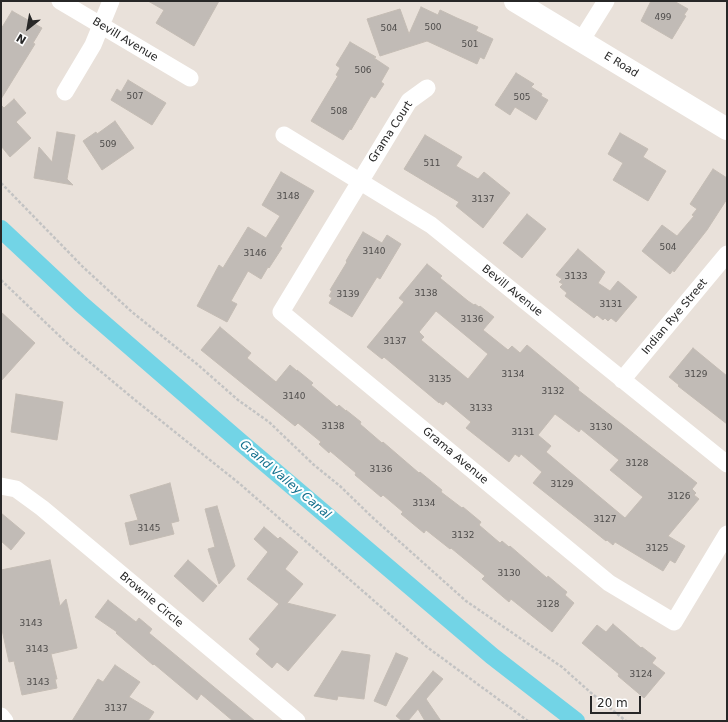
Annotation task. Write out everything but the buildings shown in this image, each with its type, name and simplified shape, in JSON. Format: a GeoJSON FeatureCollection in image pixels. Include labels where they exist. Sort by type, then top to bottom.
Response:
{"type":"FeatureCollection","features":[{"type":"Feature","properties":{"kind":"street","name":"Bevill Avenue"},"geometry":{"type":"LineString","coordinates":[[60,1],[190,78]]}},
{"type":"Feature","properties":{"kind":"street"},"geometry":{"type":"LineString","coordinates":[[65,92],[93,45],[111,1]]}},
{"type":"Feature","properties":{"kind":"street","name":"E Road"},"geometry":{"type":"LineString","coordinates":[[515,1],[727,129]]}},
{"type":"Feature","properties":{"kind":"street"},"geometry":{"type":"LineString","coordinates":[[581,41],[606,1]]}},
{"type":"Feature","properties":{"kind":"street","name":"Grama Court"},"geometry":{"type":"LineString","coordinates":[[360,181],[409,101],[427,88]]}},
{"type":"Feature","properties":{"kind":"street","name":"Bevill Avenue"},"geometry":{"type":"LineString","coordinates":[[284,135],[431,225],[727,464]]}},
{"type":"Feature","properties":{"kind":"street","name":"Grama Avenue"},"geometry":{"type":"LineString","coordinates":[[360,181],[281,312],[609,583],[674,622],[727,534]]}},
{"type":"Feature","properties":{"kind":"street","name":"Indian Rye Street"},"geometry":{"type":"LineString","coordinates":[[622,380],[727,254]]}},
{"type":"Feature","properties":{"kind":"street","name":"Brownie Circle"},"geometry":{"type":"LineString","coordinates":[[1,486],[16,489],[42,508],[297,721]]}},
{"type":"Feature","properties":{"kind":"street"},"geometry":{"type":"LineString","coordinates":[[1,716],[5,721]]}},
{"type":"Feature","properties":{"kind":"path"},"geometry":{"type":"LineString","coordinates":[[1,183],[83,267],[132,312],[197,364],[238,400],[269,422],[314,465],[340,486],[466,601],[562,667],[626,721]]}},
{"type":"Feature","properties":{"kind":"path"},"geometry":{"type":"LineString","coordinates":[[1,280],[69,345],[240,484],[427,647],[528,721]]}},
{"type":"Feature","properties":{"kind":"waterway","name":"Grand Valley Canal"},"geometry":{"type":"LineString","coordinates":[[1,229],[81,304],[238,440],[492,656],[576,721]]}}]}
